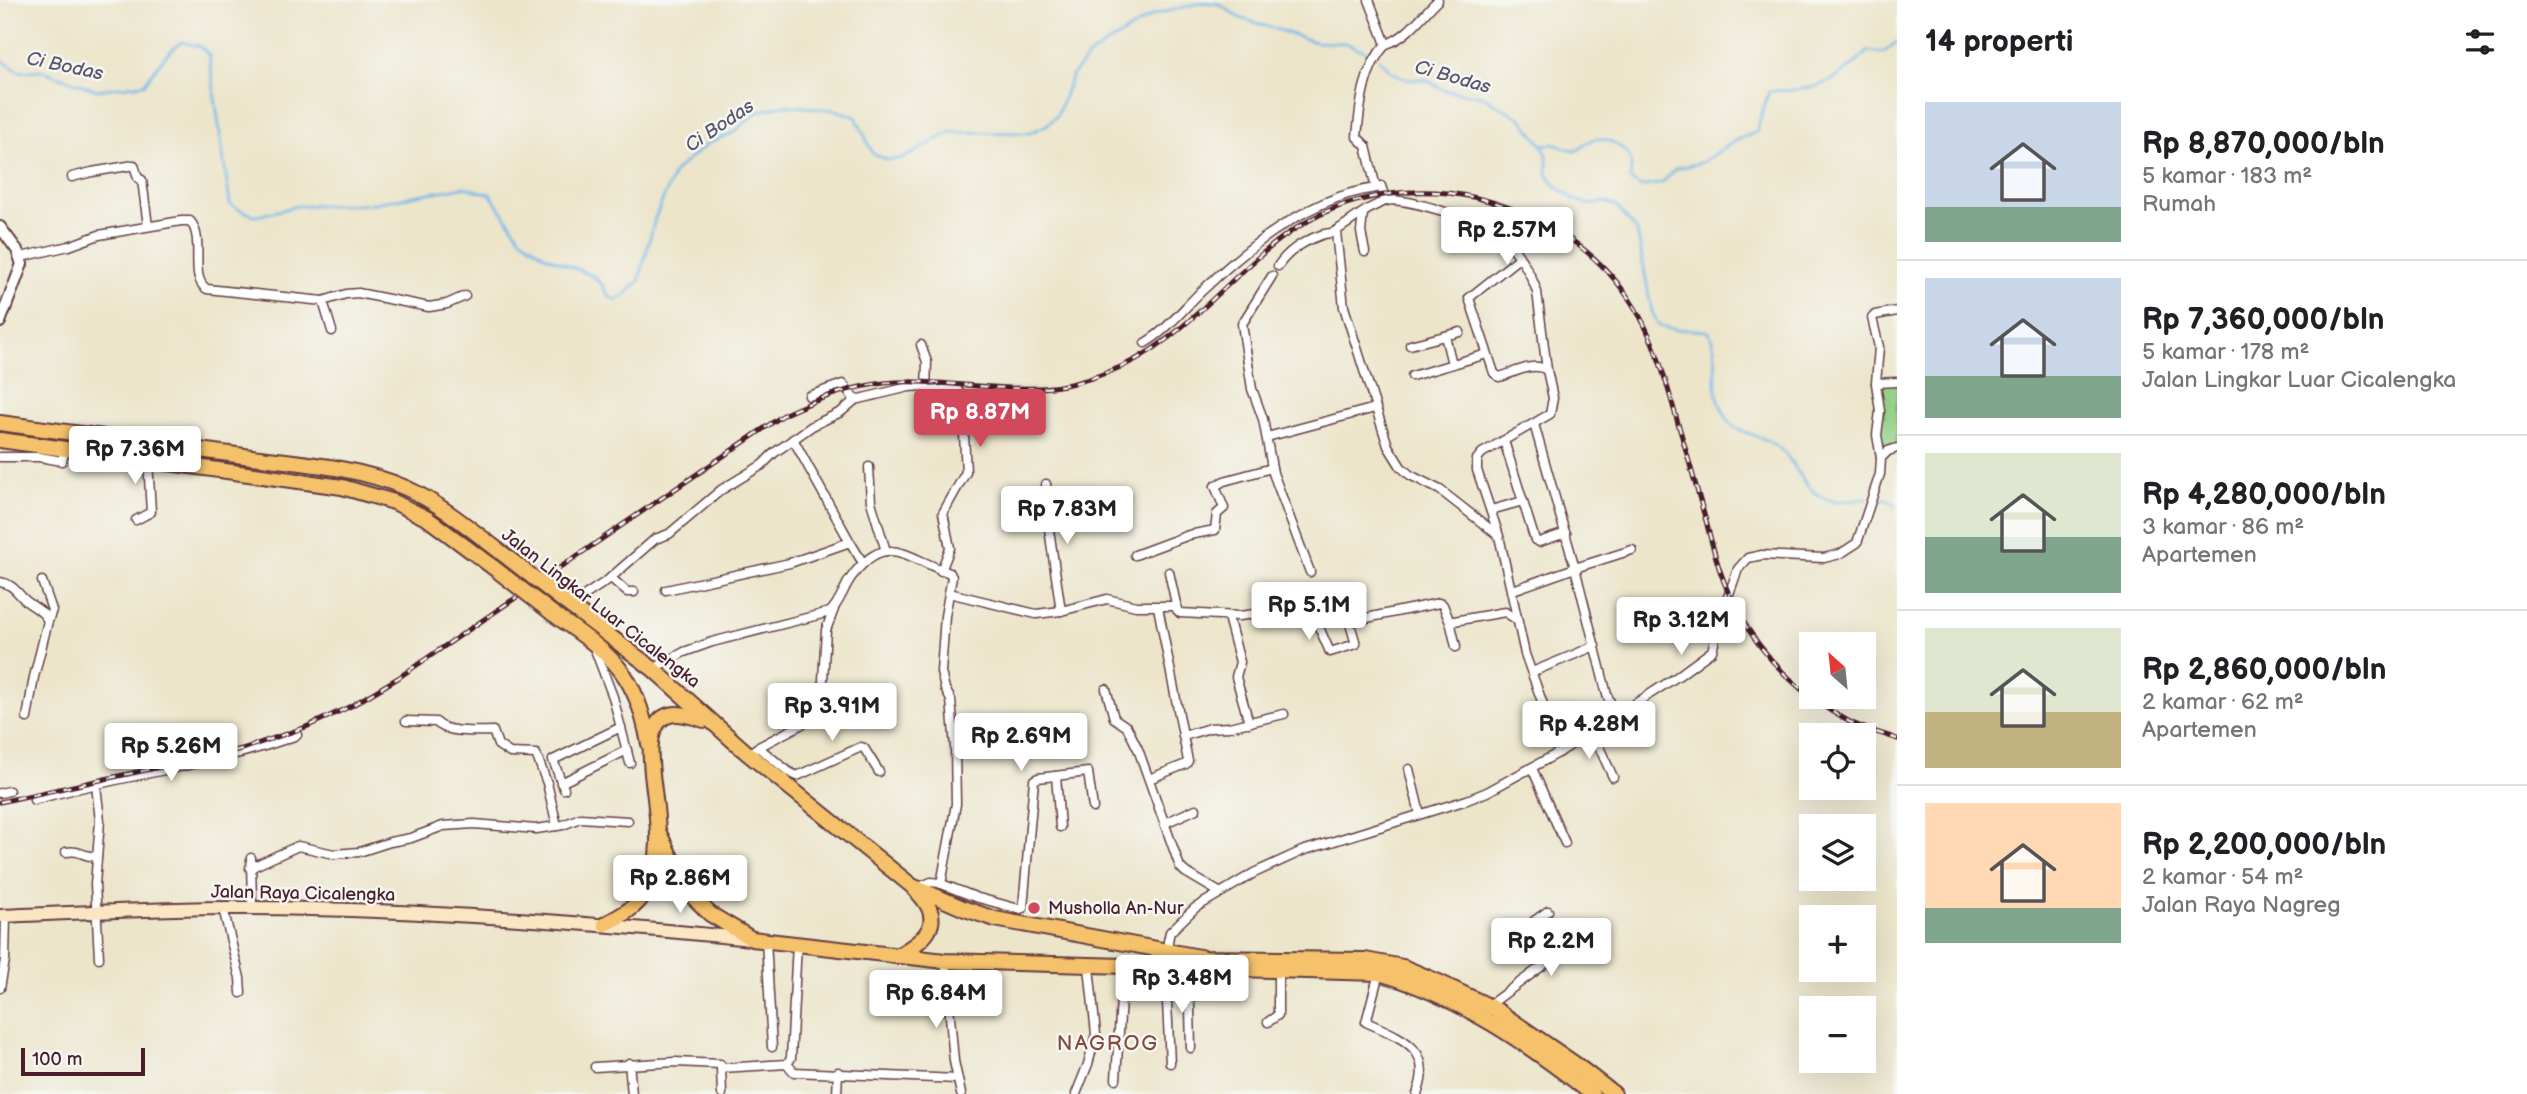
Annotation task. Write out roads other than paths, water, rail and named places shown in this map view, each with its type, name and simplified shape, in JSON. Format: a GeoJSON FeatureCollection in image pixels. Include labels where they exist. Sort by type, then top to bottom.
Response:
{"type":"FeatureCollection","features":[{"type":"Feature","properties":{"kind":"highway","name":"Jalan Lingkar Luar Cicalengka"},"geometry":{"type":"LineString","coordinates":[[0,423],[322,467],[380,479],[407,489],[459,520],[653,669],[712,723],[752,750],[914,887],[995,919],[1205,958],[1383,962],[1432,979],[1489,1006],[1614,1094]]}},
{"type":"Feature","properties":{"kind":"highway","name":"Jalan Lingkar Luar Cicalengka"},"geometry":{"type":"LineString","coordinates":[[0,440],[342,487],[394,502],[428,519],[591,641],[618,665],[632,685],[644,717],[658,831]]}},
{"type":"Feature","properties":{"kind":"highway"},"geometry":{"type":"LineString","coordinates":[[650,752],[655,727],[661,720],[675,713],[685,713],[712,723]]}},
{"type":"Feature","properties":{"kind":"highway"},"geometry":{"type":"LineString","coordinates":[[605,924],[626,913],[646,892],[657,859],[658,831]]}},
{"type":"Feature","properties":{"kind":"highway"},"geometry":{"type":"LineString","coordinates":[[658,831],[688,892],[710,914],[759,940],[945,961],[1379,973],[1433,992],[1479,1014],[1566,1073],[1592,1094]]}},
{"type":"Feature","properties":{"kind":"highway"},"geometry":{"type":"LineString","coordinates":[[897,956],[926,937],[931,925],[930,909],[914,887]]}},
{"type":"Feature","properties":{"kind":"main road","name":"Jalan Raya Cicalengka"},"geometry":{"type":"LineString","coordinates":[[3,916],[223,908],[473,915],[605,924],[759,940]]}},
{"type":"Feature","properties":{"kind":"street"},"geometry":{"type":"LineString","coordinates":[[1369,0],[1383,48]]}},
{"type":"Feature","properties":{"kind":"street"},"geometry":{"type":"LineString","coordinates":[[1376,188],[1366,146],[1357,137],[1366,79],[1383,48],[1393,43],[1424,16],[1438,0]]}},
{"type":"Feature","properties":{"kind":"street"},"geometry":{"type":"LineString","coordinates":[[72,177],[134,165],[142,182],[148,226]]}},
{"type":"Feature","properties":{"kind":"street"},"geometry":{"type":"LineString","coordinates":[[1145,343],[1166,327],[1234,261],[1277,228],[1333,200],[1363,189],[1381,186],[1386,201]]}},
{"type":"Feature","properties":{"kind":"street"},"geometry":{"type":"LineString","coordinates":[[1278,266],[1287,254],[1301,244],[1322,234],[1336,232],[1386,201],[1417,203],[1489,228],[1503,237],[1534,280],[1553,398],[1551,412],[1482,453],[1475,462],[1499,536],[1525,654],[1560,752]]}},
{"type":"Feature","properties":{"kind":"street"},"geometry":{"type":"LineString","coordinates":[[1363,213],[1361,232],[1365,252]]}},
{"type":"Feature","properties":{"kind":"street"},"geometry":{"type":"LineString","coordinates":[[21,257],[69,246],[99,235],[190,221],[197,231],[199,279],[202,287],[207,289],[323,301],[352,292],[429,307],[443,305],[465,296]]}},
{"type":"Feature","properties":{"kind":"street"},"geometry":{"type":"LineString","coordinates":[[0,227],[21,257],[22,270],[0,322]]}},
{"type":"Feature","properties":{"kind":"street"},"geometry":{"type":"LineString","coordinates":[[1336,232],[1345,307],[1388,446],[1401,467],[1410,475],[1440,490],[1499,536]]}},
{"type":"Feature","properties":{"kind":"street"},"geometry":{"type":"LineString","coordinates":[[1519,258],[1469,298],[1494,373],[1499,377],[1530,366],[1540,366],[1547,370]]}},
{"type":"Feature","properties":{"kind":"street"},"geometry":{"type":"LineString","coordinates":[[1272,276],[1242,324],[1252,389],[1267,437],[1272,468],[1310,572]]}},
{"type":"Feature","properties":{"kind":"street"},"geometry":{"type":"LineString","coordinates":[[323,301],[332,331]]}},
{"type":"Feature","properties":{"kind":"street"},"geometry":{"type":"LineString","coordinates":[[1170,1063],[1167,968],[1170,932],[1195,908],[1219,892],[1301,851],[1477,796],[1532,768],[1592,732],[1712,651],[1738,569],[1748,558],[1762,555],[1824,558],[1840,554],[1857,543],[1877,484],[1881,458],[1877,435],[1880,411],[1876,383],[1879,347],[1872,316],[1897,311]]}},
{"type":"Feature","properties":{"kind":"street"},"geometry":{"type":"LineString","coordinates":[[1410,345],[1460,332]]}},
{"type":"Feature","properties":{"kind":"street"},"geometry":{"type":"LineString","coordinates":[[1445,336],[1452,364]]}},
{"type":"Feature","properties":{"kind":"street"},"geometry":{"type":"LineString","coordinates":[[921,345],[927,362],[925,386],[929,391],[957,389],[962,397],[966,472],[943,513],[950,548],[941,570]]}},
{"type":"Feature","properties":{"kind":"street"},"geometry":{"type":"LineString","coordinates":[[1412,376],[1488,354]]}},
{"type":"Feature","properties":{"kind":"street"},"geometry":{"type":"LineString","coordinates":[[1876,383],[1897,382]]}},
{"type":"Feature","properties":{"kind":"street"},"geometry":{"type":"LineString","coordinates":[[809,396],[843,384],[855,400]]}},
{"type":"Feature","properties":{"kind":"street"},"geometry":{"type":"LineString","coordinates":[[565,602],[611,578],[655,539],[668,534],[721,490],[762,465],[774,453],[824,418],[841,412],[855,400],[909,387],[925,386]]}},
{"type":"Feature","properties":{"kind":"street"},"geometry":{"type":"LineString","coordinates":[[1267,437],[1375,408]]}},
{"type":"Feature","properties":{"kind":"street"},"geometry":{"type":"LineString","coordinates":[[1534,424],[1566,533],[1607,695],[1616,716]]}},
{"type":"Feature","properties":{"kind":"street"},"geometry":{"type":"LineString","coordinates":[[793,439],[863,562]]}},
{"type":"Feature","properties":{"kind":"street"},"geometry":{"type":"LineString","coordinates":[[1504,441],[1537,542],[1566,533]]}},
{"type":"Feature","properties":{"kind":"street"},"geometry":{"type":"LineString","coordinates":[[1881,458],[1888,451],[1897,448]]}},
{"type":"Feature","properties":{"kind":"street"},"geometry":{"type":"LineString","coordinates":[[0,457],[62,461],[65,449]]}},
{"type":"Feature","properties":{"kind":"street"},"geometry":{"type":"LineString","coordinates":[[136,520],[151,512],[148,460]]}},
{"type":"Feature","properties":{"kind":"street"},"geometry":{"type":"LineString","coordinates":[[869,467],[871,502],[886,551]]}},
{"type":"Feature","properties":{"kind":"street"},"geometry":{"type":"LineString","coordinates":[[1135,555],[1189,535],[1213,531],[1217,514],[1224,508],[1215,486],[1272,468]]}},
{"type":"Feature","properties":{"kind":"street"},"geometry":{"type":"LineString","coordinates":[[1046,484],[1049,529],[1061,611]]}},
{"type":"Feature","properties":{"kind":"street"},"geometry":{"type":"LineString","coordinates":[[1491,510],[1523,500]]}},
{"type":"Feature","properties":{"kind":"street"},"geometry":{"type":"LineString","coordinates":[[666,590],[790,563],[850,542]]}},
{"type":"Feature","properties":{"kind":"street"},"geometry":{"type":"LineString","coordinates":[[1513,590],[1632,550]]}},
{"type":"Feature","properties":{"kind":"street"},"geometry":{"type":"LineString","coordinates":[[823,680],[826,630],[842,591],[863,562],[872,555],[900,551],[951,575],[941,672],[951,700],[956,805],[942,884]]}},
{"type":"Feature","properties":{"kind":"street"},"geometry":{"type":"LineString","coordinates":[[1169,572],[1177,610],[1180,612],[1228,617],[1310,607],[1330,652],[1356,644],[1350,624],[1352,621],[1408,608],[1441,604],[1451,625],[1456,647]]}},
{"type":"Feature","properties":{"kind":"street"},"geometry":{"type":"LineString","coordinates":[[611,578],[627,592],[634,592]]}},
{"type":"Feature","properties":{"kind":"street"},"geometry":{"type":"LineString","coordinates":[[27,718],[34,677],[52,610],[42,581]]}},
{"type":"Feature","properties":{"kind":"street"},"geometry":{"type":"LineString","coordinates":[[0,582],[15,589],[23,599],[42,611],[48,621]]}},
{"type":"Feature","properties":{"kind":"street"},"geometry":{"type":"LineString","coordinates":[[949,593],[1036,614],[1061,611],[1107,599],[1136,606],[1176,604]]}},
{"type":"Feature","properties":{"kind":"street"},"geometry":{"type":"LineString","coordinates":[[1149,779],[1188,762],[1158,607]]}},
{"type":"Feature","properties":{"kind":"street"},"geometry":{"type":"LineString","coordinates":[[653,669],[684,652],[712,642],[826,614],[834,608]]}},
{"type":"Feature","properties":{"kind":"street"},"geometry":{"type":"LineString","coordinates":[[1451,625],[1454,621],[1505,612],[1518,621]]}},
{"type":"Feature","properties":{"kind":"street"},"geometry":{"type":"LineString","coordinates":[[1228,617],[1240,662],[1236,677],[1249,723]]}},
{"type":"Feature","properties":{"kind":"street"},"geometry":{"type":"LineString","coordinates":[[591,641],[614,697],[630,763]]}},
{"type":"Feature","properties":{"kind":"street"},"geometry":{"type":"LineString","coordinates":[[1532,672],[1595,646]]}},
{"type":"Feature","properties":{"kind":"street"},"geometry":{"type":"LineString","coordinates":[[1106,689],[1114,718],[1124,724],[1133,737],[1180,867],[1219,892]]}},
{"type":"Feature","properties":{"kind":"street"},"geometry":{"type":"LineString","coordinates":[[752,750],[825,712]]}},
{"type":"Feature","properties":{"kind":"street"},"geometry":{"type":"LineString","coordinates":[[1183,736],[1284,714]]}},
{"type":"Feature","properties":{"kind":"street"},"geometry":{"type":"LineString","coordinates":[[406,721],[436,722],[441,727],[463,731],[494,731],[498,745],[510,753],[536,754],[547,783],[557,826]]}},
{"type":"Feature","properties":{"kind":"street"},"geometry":{"type":"LineString","coordinates":[[621,727],[553,760],[563,786],[626,750]]}},
{"type":"Feature","properties":{"kind":"street"},"geometry":{"type":"LineString","coordinates":[[1592,732],[1613,777]]}},
{"type":"Feature","properties":{"kind":"street"},"geometry":{"type":"LineString","coordinates":[[34,800],[222,758],[297,735]]}},
{"type":"Feature","properties":{"kind":"street"},"geometry":{"type":"LineString","coordinates":[[752,750],[789,772],[802,776],[861,747],[879,772]]}},
{"type":"Feature","properties":{"kind":"street"},"geometry":{"type":"LineString","coordinates":[[1532,768],[1565,843]]}},
{"type":"Feature","properties":{"kind":"street"},"geometry":{"type":"LineString","coordinates":[[1409,769],[1420,814]]}},
{"type":"Feature","properties":{"kind":"street"},"geometry":{"type":"LineString","coordinates":[[914,887],[931,881],[975,897],[1023,908],[1033,783],[1038,778],[1088,772],[1093,808]]}},
{"type":"Feature","properties":{"kind":"street"},"geometry":{"type":"LineString","coordinates":[[1056,776],[1060,827]]}},
{"type":"Feature","properties":{"kind":"street"},"geometry":{"type":"LineString","coordinates":[[96,785],[100,821],[96,856],[99,958]]}},
{"type":"Feature","properties":{"kind":"street"},"geometry":{"type":"LineString","coordinates":[[1164,823],[1196,809]]}},
{"type":"Feature","properties":{"kind":"street"},"geometry":{"type":"LineString","coordinates":[[250,869],[298,846],[337,855],[359,852],[443,826],[474,824],[536,829],[557,826],[580,818],[628,821]]}},
{"type":"Feature","properties":{"kind":"street"},"geometry":{"type":"LineString","coordinates":[[65,852],[76,850],[90,857],[96,856]]}},
{"type":"Feature","properties":{"kind":"street"},"geometry":{"type":"LineString","coordinates":[[251,858],[252,908]]}},
{"type":"Feature","properties":{"kind":"street"},"geometry":{"type":"LineString","coordinates":[[223,908],[240,978],[240,993]]}},
{"type":"Feature","properties":{"kind":"street"},"geometry":{"type":"LineString","coordinates":[[1489,1006],[1553,958],[1553,952],[1534,921],[1548,911]]}},
{"type":"Feature","properties":{"kind":"street"},"geometry":{"type":"LineString","coordinates":[[0,988],[5,960],[3,916]]}},
{"type":"Feature","properties":{"kind":"street"},"geometry":{"type":"LineString","coordinates":[[759,940],[772,1047]]}},
{"type":"Feature","properties":{"kind":"street"},"geometry":{"type":"LineString","coordinates":[[788,1064],[792,1054],[797,944]]}},
{"type":"Feature","properties":{"kind":"street"},"geometry":{"type":"LineString","coordinates":[[945,961],[954,1061],[961,1094]]}},
{"type":"Feature","properties":{"kind":"street"},"geometry":{"type":"LineString","coordinates":[[1076,1094],[1096,1034],[1088,967]]}},
{"type":"Feature","properties":{"kind":"street"},"geometry":{"type":"LineString","coordinates":[[1116,1079],[1123,967]]}},
{"type":"Feature","properties":{"kind":"street"},"geometry":{"type":"LineString","coordinates":[[1189,969],[1191,1048]]}},
{"type":"Feature","properties":{"kind":"street"},"geometry":{"type":"LineString","coordinates":[[1268,1022],[1278,1015],[1278,971]]}},
{"type":"Feature","properties":{"kind":"street"},"geometry":{"type":"LineString","coordinates":[[1379,973],[1366,1022],[1405,1040],[1412,1047],[1419,1057],[1424,1076],[1417,1094]]}},
{"type":"Feature","properties":{"kind":"street"},"geometry":{"type":"LineString","coordinates":[[595,1067],[629,1063],[720,1064],[722,1094]]}},
{"type":"Feature","properties":{"kind":"street"},"geometry":{"type":"LineString","coordinates":[[629,1063],[632,1094]]}},
{"type":"Feature","properties":{"kind":"street"},"geometry":{"type":"LineString","coordinates":[[721,1068],[788,1064]]}},
{"type":"Feature","properties":{"kind":"street"},"geometry":{"type":"LineString","coordinates":[[788,1064],[794,1072],[958,1079]]}},
{"type":"Feature","properties":{"kind":"street"},"geometry":{"type":"LineString","coordinates":[[837,1094],[838,1072]]}},
{"type":"Feature","properties":{"kind":"waterway","name":"Ci Bodas"},"geometry":{"type":"LineString","coordinates":[[0,59],[20,72],[40,70],[97,90],[144,84],[166,55],[181,42],[199,46],[209,55],[230,204],[238,209],[257,216],[297,206],[368,204],[464,187],[490,194],[521,238],[546,256],[593,276],[608,296],[616,300],[639,281],[655,218],[675,171],[708,143],[733,133],[757,112],[784,105],[836,110],[856,117],[873,154],[888,160],[904,158],[951,132],[1029,133],[1047,125],[1057,115],[1072,75],[1091,54],[1153,15],[1204,2],[1219,4],[1240,18],[1315,42],[1346,43],[1374,55]]}},
{"type":"Feature","properties":{"kind":"waterway"},"geometry":{"type":"LineString","coordinates":[[1542,145],[1553,144],[1576,151],[1592,140],[1606,140],[1627,153],[1631,165],[1630,180],[1641,187],[1662,183],[1675,169],[1703,162],[1733,142],[1756,132],[1769,91],[1800,89],[1824,83],[1845,71],[1869,51],[1883,53],[1897,42]]}},
{"type":"Feature","properties":{"kind":"waterway","name":"Ci Bodas"},"geometry":{"type":"LineString","coordinates":[[1379,59],[1391,71],[1406,79],[1426,80],[1444,90],[1482,96],[1522,119],[1547,155],[1547,173],[1554,184],[1575,200],[1591,205],[1605,202],[1617,207],[1637,231],[1652,312],[1659,326],[1709,332],[1714,349],[1719,401],[1730,422],[1736,428],[1775,445],[1817,494],[1835,501],[1868,499]]}},
{"type":"Feature","properties":{"kind":"waterway","name":"Ci Bodas"},"geometry":{"type":"LineString","coordinates":[[1875,499],[1886,499],[1897,506]]}},
{"type":"Feature","properties":{"kind":"railway"},"geometry":{"type":"LineString","coordinates":[[0,802],[242,749],[306,727],[351,706],[398,678],[785,414],[833,394],[884,383],[923,382],[1041,388],[1066,385],[1098,376],[1141,357],[1172,335],[1257,258],[1286,235],[1319,215],[1377,196],[1420,192],[1441,192],[1482,199],[1523,213],[1572,241],[1613,278],[1635,308],[1655,348],[1719,568],[1732,601],[1748,629],[1785,674],[1815,700],[1854,724],[1897,739]]}},
{"type":"Feature","properties":{"kind":"place","name":"Musholla An-Nur"},"geometry":{"type":"Point","coordinates":[1034,908]}},
{"type":"Feature","properties":{"kind":"district","name":"NAGROG"},"geometry":{"type":"Point","coordinates":[1108,1043]}}]}
